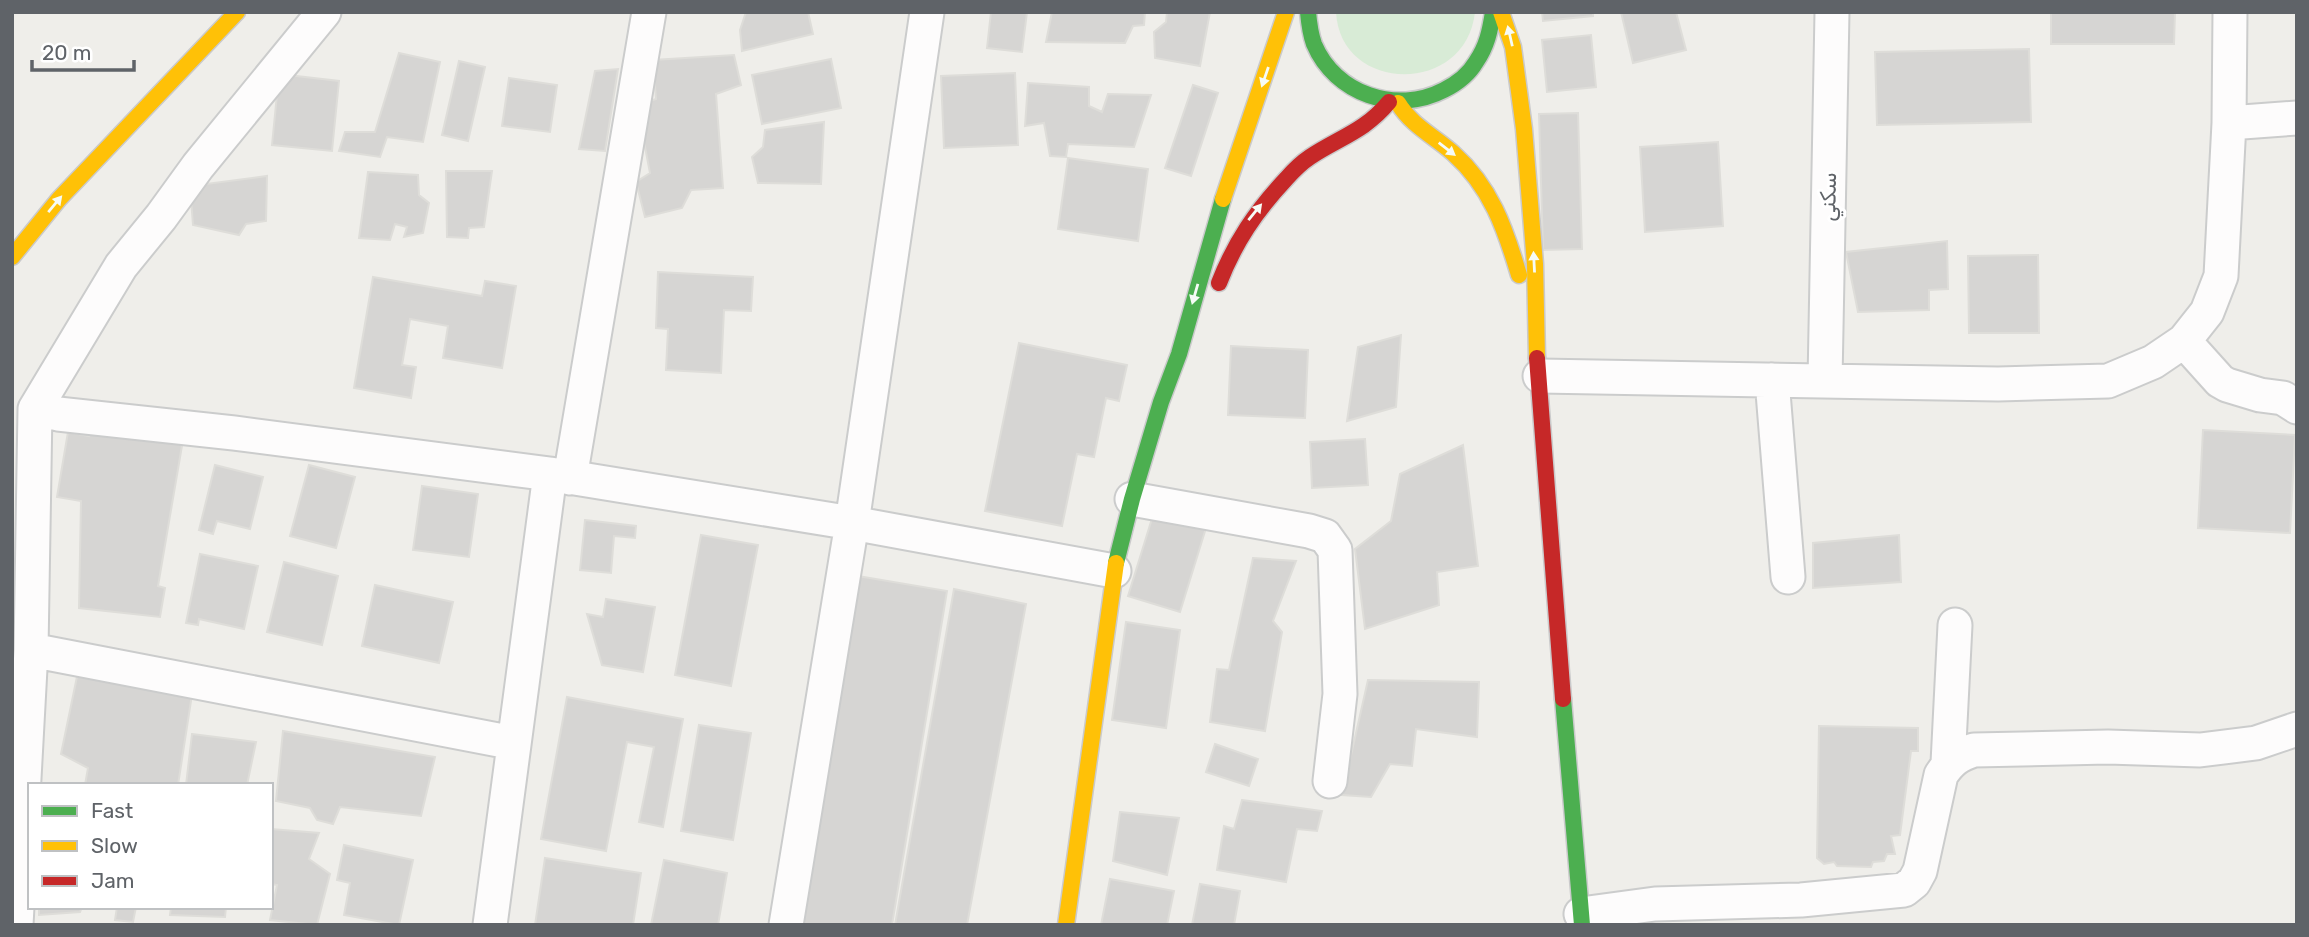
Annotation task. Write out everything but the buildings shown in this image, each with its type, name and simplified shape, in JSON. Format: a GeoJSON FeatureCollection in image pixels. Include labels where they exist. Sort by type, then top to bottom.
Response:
{"type":"FeatureCollection","features":[{"type":"Feature","properties":{"kind":"main road"},"geometry":{"type":"LineString","coordinates":[[12,257],[59,199],[237,12]]}},
{"type":"Feature","properties":{"kind":"main road"},"geometry":{"type":"LineString","coordinates":[[1066,925],[1114,571],[1132,499],[1161,402],[1179,354],[1223,199],[1286,12]]}},
{"type":"Feature","properties":{"kind":"main road"},"geometry":{"type":"LineString","coordinates":[[1308,12],[1311,34],[1322,59],[1339,79],[1362,94],[1393,103],[1424,100],[1449,90],[1471,72],[1485,50],[1493,24],[1493,12]]}},
{"type":"Feature","properties":{"kind":"main road"},"geometry":{"type":"LineString","coordinates":[[1501,12],[1513,48],[1528,163],[1535,264],[1535,330],[1567,768],[1582,919]]}},
{"type":"Feature","properties":{"kind":"main road"},"geometry":{"type":"LineString","coordinates":[[1215,293],[1227,261],[1250,216],[1275,189],[1307,159],[1368,126],[1393,103]]}},
{"type":"Feature","properties":{"kind":"main road"},"geometry":{"type":"LineString","coordinates":[[1393,103],[1412,123],[1454,153],[1483,184],[1501,215],[1535,330]]}},
{"type":"Feature","properties":{"kind":"main road"},"geometry":{"type":"LineString","coordinates":[[1161,402],[1194,362]]}},
{"type":"Feature","properties":{"kind":"street"},"geometry":{"type":"LineString","coordinates":[[16,925],[31,650],[35,410],[121,266],[198,166],[324,12]]}},
{"type":"Feature","properties":{"kind":"street"},"geometry":{"type":"LineString","coordinates":[[490,925],[514,743],[560,476],[649,12]]}},
{"type":"Feature","properties":{"kind":"street"},"geometry":{"type":"LineString","coordinates":[[786,925],[852,523],[927,12]]}},
{"type":"Feature","properties":{"kind":"street","name":"سكني"},"geometry":{"type":"LineString","coordinates":[[1825,381],[1832,12]]}},
{"type":"Feature","properties":{"kind":"street"},"geometry":{"type":"LineString","coordinates":[[1540,376],[1998,384],[2108,382],[2154,362],[2184,341],[2207,313],[2221,276],[2229,123],[2230,12]]}},
{"type":"Feature","properties":{"kind":"street"},"geometry":{"type":"LineString","coordinates":[[2229,123],[2297,118]]}},
{"type":"Feature","properties":{"kind":"street"},"geometry":{"type":"LineString","coordinates":[[2184,341],[2227,386],[2283,398],[2297,407]]}},
{"type":"Feature","properties":{"kind":"street"},"geometry":{"type":"LineString","coordinates":[[1772,380],[1788,576]]}},
{"type":"Feature","properties":{"kind":"street"},"geometry":{"type":"LineString","coordinates":[[35,410],[560,476],[852,523],[1114,571]]}},
{"type":"Feature","properties":{"kind":"street"},"geometry":{"type":"LineString","coordinates":[[1132,499],[1309,531],[1325,536],[1335,550],[1340,694],[1330,781]]}},
{"type":"Feature","properties":{"kind":"street"},"geometry":{"type":"LineString","coordinates":[[1948,763],[1955,625]]}},
{"type":"Feature","properties":{"kind":"street"},"geometry":{"type":"LineString","coordinates":[[31,650],[514,743]]}},
{"type":"Feature","properties":{"kind":"street"},"geometry":{"type":"LineString","coordinates":[[1582,919],[1655,904],[1801,900],[1904,890],[1914,882],[1920,871],[1941,775],[1948,763],[1960,754],[1974,750],[2108,747],[2200,750],[2256,743],[2297,729]]}},
{"type":"Feature","properties":{"kind":"green space"},"geometry":{"type":"Polygon","coordinates":[[[1336,12],[1475,12],[1467,39],[1450,59],[1428,71],[1404,74],[1379,70],[1358,58],[1343,39],[1336,12]]]}},
{"type":"Feature","properties":{"kind":"traffic: fast"},"geometry":{"type":"LineString","coordinates":[[1308,12],[1314,44],[1336,76],[1352,87],[1387,100],[1425,97],[1458,82],[1483,50],[1493,12]]}},
{"type":"Feature","properties":{"kind":"traffic: fast"},"geometry":{"type":"LineString","coordinates":[[1116,563],[1132,499],[1161,402],[1179,354],[1223,199]]}},
{"type":"Feature","properties":{"kind":"traffic: fast"},"geometry":{"type":"LineString","coordinates":[[1563,699],[1582,925]]}},
{"type":"Feature","properties":{"kind":"traffic: slow"},"geometry":{"type":"LineString","coordinates":[[12,257],[59,199],[237,12]]}},
{"type":"Feature","properties":{"kind":"traffic: slow"},"geometry":{"type":"LineString","coordinates":[[1223,199],[1286,12]]}},
{"type":"Feature","properties":{"kind":"traffic: slow"},"geometry":{"type":"LineString","coordinates":[[1501,12],[1513,47],[1524,129],[1535,264],[1537,358]]}},
{"type":"Feature","properties":{"kind":"traffic: slow"},"geometry":{"type":"LineString","coordinates":[[1398,103],[1410,118],[1466,166],[1487,194],[1502,225],[1519,275]]}},
{"type":"Feature","properties":{"kind":"traffic: slow"},"geometry":{"type":"LineString","coordinates":[[1066,925],[1116,563]]}},
{"type":"Feature","properties":{"kind":"traffic: jam"},"geometry":{"type":"LineString","coordinates":[[1219,283],[1247,228],[1291,173],[1310,157],[1361,127],[1389,102]]}},
{"type":"Feature","properties":{"kind":"traffic: jam"},"geometry":{"type":"LineString","coordinates":[[1537,358],[1563,699]]}}]}
